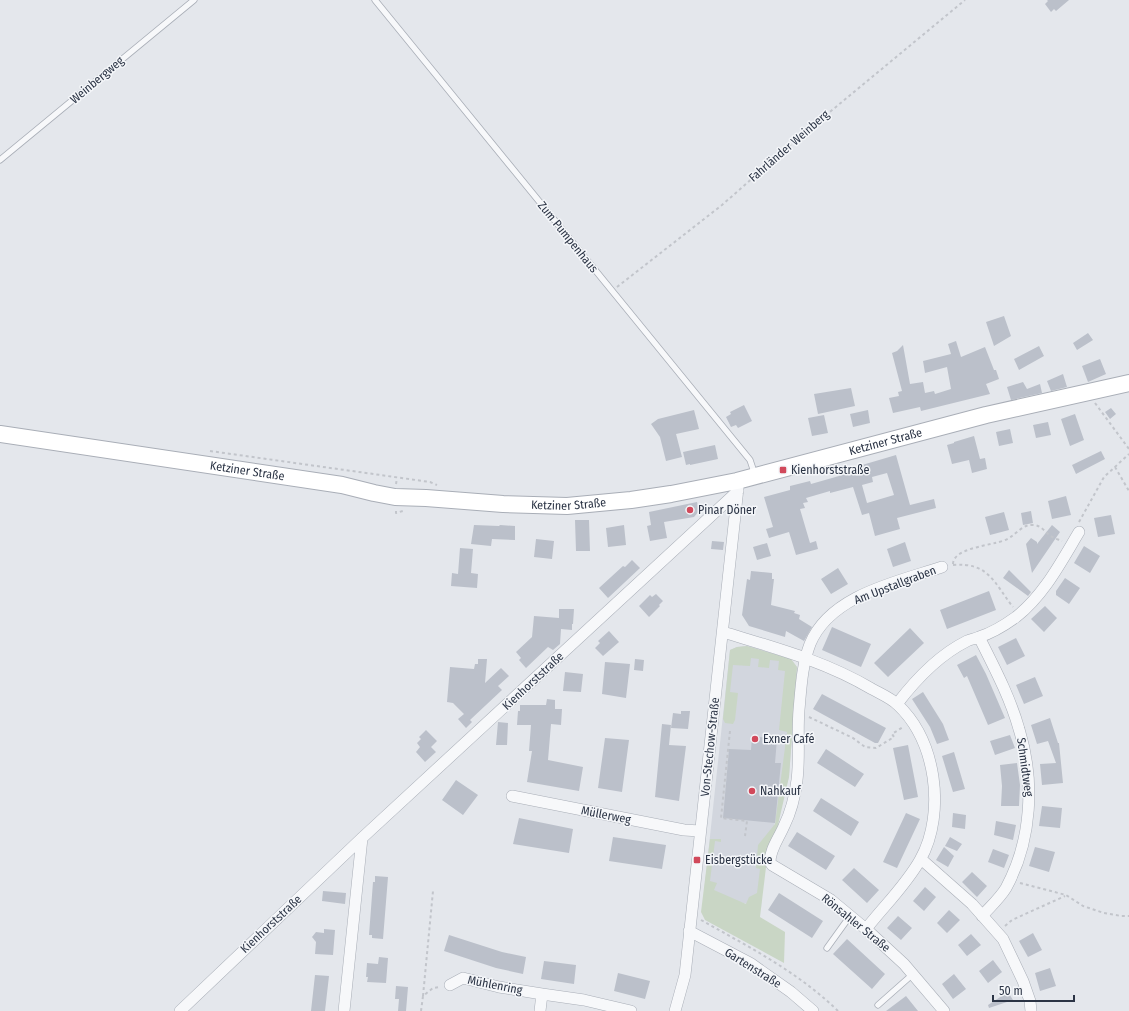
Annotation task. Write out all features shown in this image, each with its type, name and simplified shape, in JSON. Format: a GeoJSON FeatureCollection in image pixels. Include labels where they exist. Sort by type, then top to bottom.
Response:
{"type":"FeatureCollection","features":[{"type":"Feature","properties":{"kind":"street","name":"Ketziner Straße"},"geometry":{"type":"LineString","coordinates":[[0,434],[342,485],[395,497],[503,504],[567,506],[631,500],[738,486],[756,477],[986,416],[1129,382]]}},
{"type":"Feature","properties":{"kind":"street","name":"Von-Stechow-Straße"},"geometry":{"type":"LineString","coordinates":[[675,1011],[685,975],[738,486]]}},
{"type":"Feature","properties":{"kind":"street","name":"Kienhorststraße"},"geometry":{"type":"LineString","coordinates":[[180,1011],[362,838],[738,486]]}},
{"type":"Feature","properties":{"kind":"street"},"geometry":{"type":"LineString","coordinates":[[897,704],[912,684],[944,654],[968,640],[997,629],[1019,614],[1037,597],[1051,578],[1079,532]]}},
{"type":"Feature","properties":{"kind":"street","name":"Am Upstallgraben"},"geometry":{"type":"LineString","coordinates":[[806,658],[810,644],[820,628],[842,606],[871,591],[947,566]]}},
{"type":"Feature","properties":{"kind":"street"},"geometry":{"type":"LineString","coordinates":[[723,632],[806,658],[853,678],[897,704],[912,721],[925,747],[931,765],[935,788],[934,811],[931,828],[921,859],[910,876],[866,928]]}},
{"type":"Feature","properties":{"kind":"street","name":"Schmidtweg"},"geometry":{"type":"LineString","coordinates":[[979,637],[1007,695],[1020,730],[1027,762],[1030,803],[1022,849],[1009,880],[1005,889],[982,916]]}},
{"type":"Feature","properties":{"kind":"street","name":"Rönsahler Straße"},"geometry":{"type":"LineString","coordinates":[[806,658],[799,712],[798,767],[794,794],[784,827],[771,853],[770,862],[772,865],[831,900],[866,928],[904,964],[944,1011]]}},
{"type":"Feature","properties":{"kind":"street","name":"Müllerweg"},"geometry":{"type":"LineString","coordinates":[[512,796],[684,830],[700,831]]}},
{"type":"Feature","properties":{"kind":"street"},"geometry":{"type":"LineString","coordinates":[[344,1011],[362,838]]}},
{"type":"Feature","properties":{"kind":"street"},"geometry":{"type":"LineString","coordinates":[[921,859],[972,904],[1003,939],[1011,953],[1023,981],[1030,1001],[1031,1011]]}},
{"type":"Feature","properties":{"kind":"street","name":"Gartenstraße"},"geometry":{"type":"LineString","coordinates":[[689,931],[750,963],[791,992],[813,1011]]}},
{"type":"Feature","properties":{"kind":"street","name":"Mühlenring"},"geometry":{"type":"LineString","coordinates":[[450,985],[463,978],[498,987],[584,1000],[630,1011]]}},
{"type":"Feature","properties":{"kind":"street"},"geometry":{"type":"LineString","coordinates":[[540,1011],[542,994]]}},
{"type":"Feature","properties":{"kind":"lane","name":"Weinbergweg"},"geometry":{"type":"LineString","coordinates":[[0,160],[194,0]]}},
{"type":"Feature","properties":{"kind":"lane","name":"Zum Pumpenhaus"},"geometry":{"type":"LineString","coordinates":[[375,0],[750,460],[756,477]]}},
{"type":"Feature","properties":{"kind":"lane"},"geometry":{"type":"LineString","coordinates":[[827,948],[850,916]]}},
{"type":"Feature","properties":{"kind":"lane"},"geometry":{"type":"LineString","coordinates":[[878,1005],[913,974]]}},
{"type":"Feature","properties":{"kind":"path","name":"Fahrländer Weinberg"},"geometry":{"type":"LineString","coordinates":[[612,291],[722,205],[796,140],[965,0]]}},
{"type":"Feature","properties":{"kind":"path"},"geometry":{"type":"LineString","coordinates":[[1087,392],[1129,449]]}},
{"type":"Feature","properties":{"kind":"path"},"geometry":{"type":"LineString","coordinates":[[1079,532],[1079,523],[1104,477],[1129,454]]}},
{"type":"Feature","properties":{"kind":"path"},"geometry":{"type":"LineString","coordinates":[[1115,466],[1129,491]]}},
{"type":"Feature","properties":{"kind":"path"},"geometry":{"type":"LineString","coordinates":[[947,566],[957,555],[1001,542],[1012,537],[1027,526],[1032,525],[1038,526],[1054,538],[1071,546]]}},
{"type":"Feature","properties":{"kind":"path"},"geometry":{"type":"LineString","coordinates":[[947,566],[969,565],[986,572],[1019,614]]}},
{"type":"Feature","properties":{"kind":"path"},"geometry":{"type":"LineString","coordinates":[[799,712],[853,738],[865,747],[876,748],[894,737],[892,734],[912,721]]}},
{"type":"Feature","properties":{"kind":"path"},"geometry":{"type":"LineString","coordinates":[[730,731],[721,818],[747,821],[745,836]]}},
{"type":"Feature","properties":{"kind":"path"},"geometry":{"type":"LineString","coordinates":[[1009,880],[1066,895],[1083,906],[1104,913],[1129,916]]}},
{"type":"Feature","properties":{"kind":"path"},"geometry":{"type":"LineString","coordinates":[[421,1011],[433,891]]}},
{"type":"Feature","properties":{"kind":"path"},"geometry":{"type":"LineString","coordinates":[[997,933],[1012,920],[1066,895]]}},
{"type":"Feature","properties":{"kind":"path"},"geometry":{"type":"LineString","coordinates":[[691,915],[794,974],[825,998],[838,1011]]}},
{"type":"Feature","properties":{"kind":"path"},"geometry":{"type":"LineString","coordinates":[[423,996],[433,988],[450,985]]}},
{"type":"Feature","properties":{"kind":"shaded area"},"geometry":{"type":"Polygon","coordinates":[[[747,646],[791,659],[797,667],[789,777],[763,862],[761,908],[704,892],[730,650],[737,647],[747,646]]]}},
{"type":"Feature","properties":{"kind":"green space"},"geometry":{"type":"Polygon","coordinates":[[[747,646],[791,659],[797,667],[789,777],[778,825],[767,859],[760,917],[785,932],[784,963],[705,920],[701,912],[710,839],[721,839],[721,842],[715,841],[710,881],[717,883],[714,890],[746,904],[749,897],[757,893],[760,869],[756,868],[758,845],[775,824],[787,732],[779,730],[785,671],[778,670],[779,661],[770,660],[769,668],[758,667],[759,659],[751,658],[750,666],[733,665],[730,692],[738,693],[735,720],[733,724],[725,723],[723,719],[730,650],[737,647],[747,646]]]}},
{"type":"Feature","properties":{"kind":"building"},"geometry":{"type":"Polygon","coordinates":[[[1047,0],[1069,0],[1056,11],[1054,9],[1051,12],[1045,4],[1048,1],[1047,0]]]}},
{"type":"Feature","properties":{"kind":"building"},"geometry":{"type":"Polygon","coordinates":[[[1004,316],[1011,336],[994,346],[986,322],[1004,316]]]}},
{"type":"Feature","properties":{"kind":"building"},"geometry":{"type":"Polygon","coordinates":[[[1088,333],[1093,340],[1077,350],[1073,343],[1088,333]]]}},
{"type":"Feature","properties":{"kind":"building"},"geometry":{"type":"Polygon","coordinates":[[[956,341],[961,357],[985,347],[999,379],[986,384],[990,394],[921,411],[920,407],[893,413],[889,398],[899,396],[898,392],[902,391],[892,353],[897,351],[903,345],[910,384],[923,382],[925,393],[934,391],[935,394],[951,389],[947,367],[925,373],[923,361],[951,354],[948,344],[956,341]]]}},
{"type":"Feature","properties":{"kind":"building"},"geometry":{"type":"Polygon","coordinates":[[[1039,346],[1044,356],[1019,370],[1014,359],[1039,346]]]}},
{"type":"Feature","properties":{"kind":"building"},"geometry":{"type":"Polygon","coordinates":[[[1100,359],[1106,374],[1088,382],[1082,366],[1100,359]]]}},
{"type":"Feature","properties":{"kind":"building"},"geometry":{"type":"Polygon","coordinates":[[[1063,374],[1067,387],[1051,391],[1047,381],[1063,374]]]}},
{"type":"Feature","properties":{"kind":"building"},"geometry":{"type":"Polygon","coordinates":[[[1023,382],[1027,389],[1040,384],[1042,393],[1011,400],[1007,387],[1023,382]]]}},
{"type":"Feature","properties":{"kind":"building"},"geometry":{"type":"Polygon","coordinates":[[[851,388],[855,406],[818,414],[814,394],[851,388]]]}},
{"type":"Feature","properties":{"kind":"building"},"geometry":{"type":"Polygon","coordinates":[[[744,405],[752,421],[738,428],[736,425],[731,427],[726,417],[731,414],[730,412],[744,405]]]}},
{"type":"Feature","properties":{"kind":"building"},"geometry":{"type":"Polygon","coordinates":[[[1111,408],[1116,414],[1110,419],[1105,412],[1111,408]]]}},
{"type":"Feature","properties":{"kind":"building"},"geometry":{"type":"Polygon","coordinates":[[[694,410],[699,429],[676,434],[682,457],[666,461],[660,437],[651,424],[658,419],[694,410]]]}},
{"type":"Feature","properties":{"kind":"building"},"geometry":{"type":"Polygon","coordinates":[[[868,410],[870,423],[853,427],[850,414],[868,410]]]}},
{"type":"Feature","properties":{"kind":"building"},"geometry":{"type":"Polygon","coordinates":[[[1075,414],[1084,440],[1070,446],[1061,419],[1075,414]]]}},
{"type":"Feature","properties":{"kind":"building"},"geometry":{"type":"Polygon","coordinates":[[[824,415],[828,433],[812,436],[808,418],[824,415]]]}},
{"type":"Feature","properties":{"kind":"building"},"geometry":{"type":"Polygon","coordinates":[[[1048,422],[1051,435],[1036,438],[1033,425],[1048,422]]]}},
{"type":"Feature","properties":{"kind":"building"},"geometry":{"type":"Polygon","coordinates":[[[1010,429],[1013,443],[999,446],[996,432],[1010,429]]]}},
{"type":"Feature","properties":{"kind":"building"},"geometry":{"type":"Polygon","coordinates":[[[974,436],[980,459],[985,458],[987,469],[972,473],[969,460],[952,464],[947,445],[974,436]]]}},
{"type":"Feature","properties":{"kind":"building"},"geometry":{"type":"Polygon","coordinates":[[[715,445],[718,459],[686,465],[683,452],[715,445]]]}},
{"type":"Feature","properties":{"kind":"building"},"geometry":{"type":"Polygon","coordinates":[[[1101,451],[1105,459],[1076,474],[1072,465],[1101,451]]]}},
{"type":"Feature","properties":{"kind":"building"},"geometry":{"type":"Polygon","coordinates":[[[896,455],[910,505],[934,499],[936,508],[897,518],[900,529],[875,536],[869,513],[862,515],[853,487],[830,493],[830,491],[806,498],[808,502],[803,503],[805,508],[800,509],[810,543],[816,541],[818,549],[796,555],[789,532],[769,538],[766,529],[773,527],[764,497],[790,490],[790,486],[810,481],[811,484],[853,472],[852,468],[896,455]],[[887,473],[872,477],[873,482],[862,485],[867,503],[894,495],[887,473]]]}},
{"type":"Feature","properties":{"kind":"building"},"geometry":{"type":"Polygon","coordinates":[[[1066,496],[1071,515],[1052,519],[1048,501],[1066,496]]]}},
{"type":"Feature","properties":{"kind":"building"},"geometry":{"type":"Polygon","coordinates":[[[697,502],[699,511],[694,517],[664,522],[667,538],[650,541],[647,526],[651,525],[649,512],[697,502]]]}},
{"type":"Feature","properties":{"kind":"building"},"geometry":{"type":"Polygon","coordinates":[[[1031,511],[1033,523],[1023,525],[1021,513],[1031,511]]]}},
{"type":"Feature","properties":{"kind":"building"},"geometry":{"type":"Polygon","coordinates":[[[1004,512],[1009,530],[990,535],[985,517],[1004,512]]]}},
{"type":"Feature","properties":{"kind":"building"},"geometry":{"type":"Polygon","coordinates":[[[1111,515],[1115,534],[1098,537],[1094,518],[1111,515]]]}},
{"type":"Feature","properties":{"kind":"building"},"geometry":{"type":"Polygon","coordinates":[[[575,520],[589,520],[590,551],[576,551],[575,520]]]}},
{"type":"Feature","properties":{"kind":"building"},"geometry":{"type":"Polygon","coordinates":[[[474,525],[515,526],[515,540],[492,539],[491,546],[471,544],[474,525]]]}},
{"type":"Feature","properties":{"kind":"building"},"geometry":{"type":"Polygon","coordinates":[[[624,525],[626,545],[608,547],[606,528],[624,525]]]}},
{"type":"Feature","properties":{"kind":"building"},"geometry":{"type":"Polygon","coordinates":[[[1052,525],[1060,532],[1032,573],[1026,544],[1031,538],[1037,542],[1037,544],[1052,525]]]}},
{"type":"Feature","properties":{"kind":"building"},"geometry":{"type":"Polygon","coordinates":[[[536,539],[554,541],[552,559],[534,557],[536,539]]]}},
{"type":"Feature","properties":{"kind":"building"},"geometry":{"type":"Polygon","coordinates":[[[712,541],[724,542],[723,550],[711,549],[712,541]]]}},
{"type":"Feature","properties":{"kind":"building"},"geometry":{"type":"Polygon","coordinates":[[[905,542],[911,561],[893,567],[887,549],[905,542]]]}},
{"type":"Feature","properties":{"kind":"building"},"geometry":{"type":"Polygon","coordinates":[[[767,543],[771,556],[757,560],[753,547],[767,543]]]}},
{"type":"Feature","properties":{"kind":"building"},"geometry":{"type":"Polygon","coordinates":[[[1084,546],[1100,556],[1090,573],[1074,563],[1084,546]]]}},
{"type":"Feature","properties":{"kind":"building"},"geometry":{"type":"Polygon","coordinates":[[[460,548],[473,549],[471,573],[478,574],[477,588],[451,586],[452,573],[458,574],[460,548]]]}},
{"type":"Feature","properties":{"kind":"building"},"geometry":{"type":"Polygon","coordinates":[[[632,560],[640,568],[608,598],[599,588],[623,566],[625,567],[632,560]]]}},
{"type":"Feature","properties":{"kind":"building"},"geometry":{"type":"Polygon","coordinates":[[[838,568],[848,584],[831,594],[821,579],[838,568]]]}},
{"type":"Feature","properties":{"kind":"building"},"geometry":{"type":"Polygon","coordinates":[[[1009,570],[1031,592],[1028,596],[1003,578],[1009,570]]]}},
{"type":"Feature","properties":{"kind":"building"},"geometry":{"type":"Polygon","coordinates":[[[751,571],[772,573],[772,579],[774,579],[771,605],[795,611],[794,613],[800,615],[799,619],[812,627],[804,641],[786,631],[785,637],[749,626],[742,615],[747,579],[750,580],[751,571]]]}},
{"type":"Feature","properties":{"kind":"building"},"geometry":{"type":"Polygon","coordinates":[[[1065,578],[1080,588],[1069,604],[1056,595],[1056,591],[1065,578]]]}},
{"type":"Feature","properties":{"kind":"building"},"geometry":{"type":"Polygon","coordinates":[[[989,591],[996,610],[947,629],[940,610],[989,591]]]}},
{"type":"Feature","properties":{"kind":"building"},"geometry":{"type":"Polygon","coordinates":[[[656,594],[663,601],[649,617],[639,606],[650,595],[652,597],[656,594]]]}},
{"type":"Feature","properties":{"kind":"building"},"geometry":{"type":"Polygon","coordinates":[[[1045,606],[1057,618],[1044,632],[1031,619],[1045,606]]]}},
{"type":"Feature","properties":{"kind":"building"},"geometry":{"type":"Polygon","coordinates":[[[559,609],[574,609],[572,630],[561,629],[560,644],[553,650],[548,647],[526,668],[519,660],[521,658],[516,652],[532,637],[534,616],[559,618],[559,609]]]}},
{"type":"Feature","properties":{"kind":"building"},"geometry":{"type":"Polygon","coordinates":[[[832,627],[871,644],[861,667],[822,650],[832,627]]]}},
{"type":"Feature","properties":{"kind":"building"},"geometry":{"type":"Polygon","coordinates":[[[910,628],[924,643],[888,677],[874,663],[910,628]]]}},
{"type":"Feature","properties":{"kind":"building"},"geometry":{"type":"Polygon","coordinates":[[[609,631],[619,642],[603,656],[595,648],[600,643],[598,641],[609,631]]]}},
{"type":"Feature","properties":{"kind":"building"},"geometry":{"type":"Polygon","coordinates":[[[1016,638],[1025,656],[1007,665],[998,647],[1016,638]]]}},
{"type":"Feature","properties":{"kind":"building"},"geometry":{"type":"Polygon","coordinates":[[[976,655],[1005,718],[988,725],[967,676],[964,678],[957,665],[976,655]]]}},
{"type":"Feature","properties":{"kind":"building"},"geometry":{"type":"Polygon","coordinates":[[[478,659],[487,659],[485,683],[501,668],[509,676],[498,686],[502,690],[470,720],[472,722],[466,728],[458,719],[464,714],[453,703],[447,702],[450,667],[474,669],[475,664],[478,664],[478,659]]]}},
{"type":"Feature","properties":{"kind":"building"},"geometry":{"type":"Polygon","coordinates":[[[635,659],[644,660],[643,671],[634,670],[635,659]]]}},
{"type":"Feature","properties":{"kind":"building"},"geometry":{"type":"Polygon","coordinates":[[[605,662],[630,664],[626,698],[602,694],[605,662]]]}},
{"type":"Feature","properties":{"kind":"building"},"geometry":{"type":"Polygon","coordinates":[[[565,672],[583,674],[581,692],[563,691],[565,672]]]}},
{"type":"Feature","properties":{"kind":"building"},"geometry":{"type":"Polygon","coordinates":[[[1035,677],[1043,696],[1024,704],[1016,685],[1035,677]]]}},
{"type":"Feature","properties":{"kind":"building"},"geometry":{"type":"Polygon","coordinates":[[[923,692],[943,724],[949,740],[937,744],[930,727],[912,699],[923,692]]]}},
{"type":"Feature","properties":{"kind":"building"},"geometry":{"type":"Polygon","coordinates":[[[822,694],[886,728],[878,743],[875,743],[813,709],[822,694]]]}},
{"type":"Feature","properties":{"kind":"building"},"geometry":{"type":"Polygon","coordinates":[[[547,699],[555,700],[555,709],[562,709],[561,725],[551,724],[548,760],[583,767],[579,791],[527,782],[532,751],[529,751],[531,725],[517,725],[518,711],[520,711],[520,705],[546,705],[547,699]]]}},
{"type":"Feature","properties":{"kind":"building"},"geometry":{"type":"Polygon","coordinates":[[[681,711],[690,711],[688,729],[671,728],[673,713],[681,714],[681,711]]]}},
{"type":"Feature","properties":{"kind":"building"},"geometry":{"type":"Polygon","coordinates":[[[1050,718],[1059,743],[1063,783],[1042,785],[1040,764],[1056,763],[1048,741],[1037,744],[1031,725],[1050,718]]]}},
{"type":"Feature","properties":{"kind":"building"},"geometry":{"type":"Polygon","coordinates":[[[498,722],[508,723],[507,745],[496,745],[498,722]]]}},
{"type":"Feature","properties":{"kind":"building"},"geometry":{"type":"Polygon","coordinates":[[[662,724],[671,725],[669,745],[686,746],[679,801],[655,797],[662,724]]]}},
{"type":"Feature","properties":{"kind":"building"},"geometry":{"type":"Polygon","coordinates":[[[426,730],[437,741],[431,747],[436,752],[425,762],[416,752],[420,747],[417,743],[421,739],[419,737],[426,730]]]}},
{"type":"Feature","properties":{"kind":"building"},"geometry":{"type":"Polygon","coordinates":[[[1010,735],[1015,748],[995,755],[990,741],[1010,735]]]}},
{"type":"Feature","properties":{"kind":"building","name":"Nahkauf"},"geometry":{"type":"Polygon","coordinates":[[[752,736],[777,739],[775,763],[781,763],[775,823],[723,818],[729,749],[751,750],[752,736]]]}},
{"type":"Feature","properties":{"kind":"building"},"geometry":{"type":"Polygon","coordinates":[[[605,738],[629,740],[622,792],[598,788],[605,738]]]}},
{"type":"Feature","properties":{"kind":"building"},"geometry":{"type":"Polygon","coordinates":[[[908,745],[918,797],[904,800],[893,748],[908,745]]]}},
{"type":"Feature","properties":{"kind":"building"},"geometry":{"type":"Polygon","coordinates":[[[826,749],[864,774],[855,787],[817,763],[826,749]]]}},
{"type":"Feature","properties":{"kind":"building"},"geometry":{"type":"Polygon","coordinates":[[[954,752],[965,789],[953,792],[942,756],[954,752]]]}},
{"type":"Feature","properties":{"kind":"building"},"geometry":{"type":"Polygon","coordinates":[[[1017,763],[1020,785],[1019,806],[1001,806],[1002,786],[1000,765],[1017,763]]]}},
{"type":"Feature","properties":{"kind":"building"},"geometry":{"type":"Polygon","coordinates":[[[456,780],[478,795],[463,815],[442,800],[456,780]]]}},
{"type":"Feature","properties":{"kind":"building"},"geometry":{"type":"Polygon","coordinates":[[[821,798],[859,822],[851,836],[813,811],[821,798]]]}},
{"type":"Feature","properties":{"kind":"building"},"geometry":{"type":"Polygon","coordinates":[[[1042,806],[1062,808],[1060,828],[1039,826],[1042,806]]]}},
{"type":"Feature","properties":{"kind":"building"},"geometry":{"type":"Polygon","coordinates":[[[906,813],[920,819],[897,868],[883,862],[906,813]]]}},
{"type":"Feature","properties":{"kind":"building"},"geometry":{"type":"Polygon","coordinates":[[[953,813],[966,815],[965,829],[952,827],[953,813]]]}},
{"type":"Feature","properties":{"kind":"building"},"geometry":{"type":"Polygon","coordinates":[[[519,818],[573,829],[569,853],[513,844],[519,818]]]}},
{"type":"Feature","properties":{"kind":"building"},"geometry":{"type":"Polygon","coordinates":[[[996,821],[1016,825],[1013,840],[994,835],[996,821]]]}},
{"type":"Feature","properties":{"kind":"building"},"geometry":{"type":"Polygon","coordinates":[[[797,832],[835,856],[826,870],[788,846],[797,832]]]}},
{"type":"Feature","properties":{"kind":"building"},"geometry":{"type":"Polygon","coordinates":[[[613,837],[666,845],[662,869],[609,861],[613,837]]]}},
{"type":"Feature","properties":{"kind":"building"},"geometry":{"type":"Polygon","coordinates":[[[950,837],[962,844],[957,851],[945,846],[950,837]]]}},
{"type":"Feature","properties":{"kind":"building"},"geometry":{"type":"Polygon","coordinates":[[[944,847],[954,856],[948,867],[936,860],[944,847]]]}},
{"type":"Feature","properties":{"kind":"building"},"geometry":{"type":"Polygon","coordinates":[[[1035,847],[1055,852],[1049,872],[1029,866],[1035,847]]]}},
{"type":"Feature","properties":{"kind":"building"},"geometry":{"type":"Polygon","coordinates":[[[993,849],[1009,855],[1004,868],[988,862],[993,849]]]}},
{"type":"Feature","properties":{"kind":"building"},"geometry":{"type":"Polygon","coordinates":[[[854,868],[879,890],[867,903],[842,880],[854,868]]]}},
{"type":"Feature","properties":{"kind":"building"},"geometry":{"type":"Polygon","coordinates":[[[972,872],[987,886],[977,897],[962,882],[972,872]]]}},
{"type":"Feature","properties":{"kind":"building"},"geometry":{"type":"Polygon","coordinates":[[[375,876],[388,877],[383,939],[372,938],[372,935],[369,935],[373,882],[375,882],[375,876]]]}},
{"type":"Feature","properties":{"kind":"building"},"geometry":{"type":"Polygon","coordinates":[[[925,887],[936,897],[924,911],[913,901],[925,887]]]}},
{"type":"Feature","properties":{"kind":"building"},"geometry":{"type":"Polygon","coordinates":[[[323,891],[346,893],[345,904],[322,901],[323,891]]]}},
{"type":"Feature","properties":{"kind":"building"},"geometry":{"type":"Polygon","coordinates":[[[779,893],[823,921],[812,938],[768,910],[779,893]]]}},
{"type":"Feature","properties":{"kind":"building"},"geometry":{"type":"Polygon","coordinates":[[[949,910],[960,920],[947,933],[937,923],[949,910]]]}},
{"type":"Feature","properties":{"kind":"building"},"geometry":{"type":"Polygon","coordinates":[[[898,916],[912,928],[901,940],[887,928],[898,916]]]}},
{"type":"Feature","properties":{"kind":"building"},"geometry":{"type":"Polygon","coordinates":[[[324,929],[335,930],[333,955],[315,954],[316,942],[312,937],[316,932],[324,933],[324,929]]]}},
{"type":"Feature","properties":{"kind":"building"},"geometry":{"type":"Polygon","coordinates":[[[1033,933],[1042,950],[1028,957],[1019,941],[1033,933]]]}},
{"type":"Feature","properties":{"kind":"building"},"geometry":{"type":"Polygon","coordinates":[[[971,934],[981,945],[967,956],[958,945],[971,934]]]}},
{"type":"Feature","properties":{"kind":"building"},"geometry":{"type":"Polygon","coordinates":[[[449,935],[502,952],[526,957],[523,974],[496,968],[444,951],[449,935]]]}},
{"type":"Feature","properties":{"kind":"building"},"geometry":{"type":"Polygon","coordinates":[[[847,939],[885,974],[872,989],[833,954],[847,939]]]}},
{"type":"Feature","properties":{"kind":"building"},"geometry":{"type":"Polygon","coordinates":[[[379,957],[388,958],[386,983],[367,982],[367,963],[378,964],[379,957]]]}},
{"type":"Feature","properties":{"kind":"building"},"geometry":{"type":"Polygon","coordinates":[[[993,960],[1002,972],[988,983],[979,971],[993,960]]]}},
{"type":"Feature","properties":{"kind":"building"},"geometry":{"type":"Polygon","coordinates":[[[544,961],[576,965],[574,984],[541,979],[544,961]]]}},
{"type":"Feature","properties":{"kind":"building"},"geometry":{"type":"Polygon","coordinates":[[[1050,968],[1056,986],[1040,991],[1035,973],[1050,968]]]}},
{"type":"Feature","properties":{"kind":"building"},"geometry":{"type":"Polygon","coordinates":[[[618,973],[650,981],[645,999],[614,991],[618,973]]]}},
{"type":"Feature","properties":{"kind":"building"},"geometry":{"type":"Polygon","coordinates":[[[954,974],[966,989],[953,999],[942,984],[954,974]]]}},
{"type":"Feature","properties":{"kind":"building"},"geometry":{"type":"Polygon","coordinates":[[[315,975],[329,976],[325,1011],[311,1011],[315,975]]]}},
{"type":"Feature","properties":{"kind":"building"},"geometry":{"type":"Polygon","coordinates":[[[396,986],[408,987],[406,1011],[398,1011],[399,999],[395,999],[396,986]]]}},
{"type":"Feature","properties":{"kind":"building"},"geometry":{"type":"Polygon","coordinates":[[[1008,992],[1013,1000],[989,1008],[988,1005],[1008,992]]]}},
{"type":"Feature","properties":{"kind":"building"},"geometry":{"type":"Polygon","coordinates":[[[906,996],[918,1011],[886,1011],[906,996]]]}},
{"type":"Feature","properties":{"kind":"place","name":"Kienhorststraße"},"geometry":{"type":"Point","coordinates":[783,470]}},
{"type":"Feature","properties":{"kind":"place","name":"Pinar Döner"},"geometry":{"type":"Point","coordinates":[690,510]}},
{"type":"Feature","properties":{"kind":"place","name":"Exner Café"},"geometry":{"type":"Point","coordinates":[755,739]}},
{"type":"Feature","properties":{"kind":"place","name":"Nahkauf"},"geometry":{"type":"Point","coordinates":[752,791]}},
{"type":"Feature","properties":{"kind":"place","name":"Eisbergstücke"},"geometry":{"type":"Point","coordinates":[697,860]}}]}
